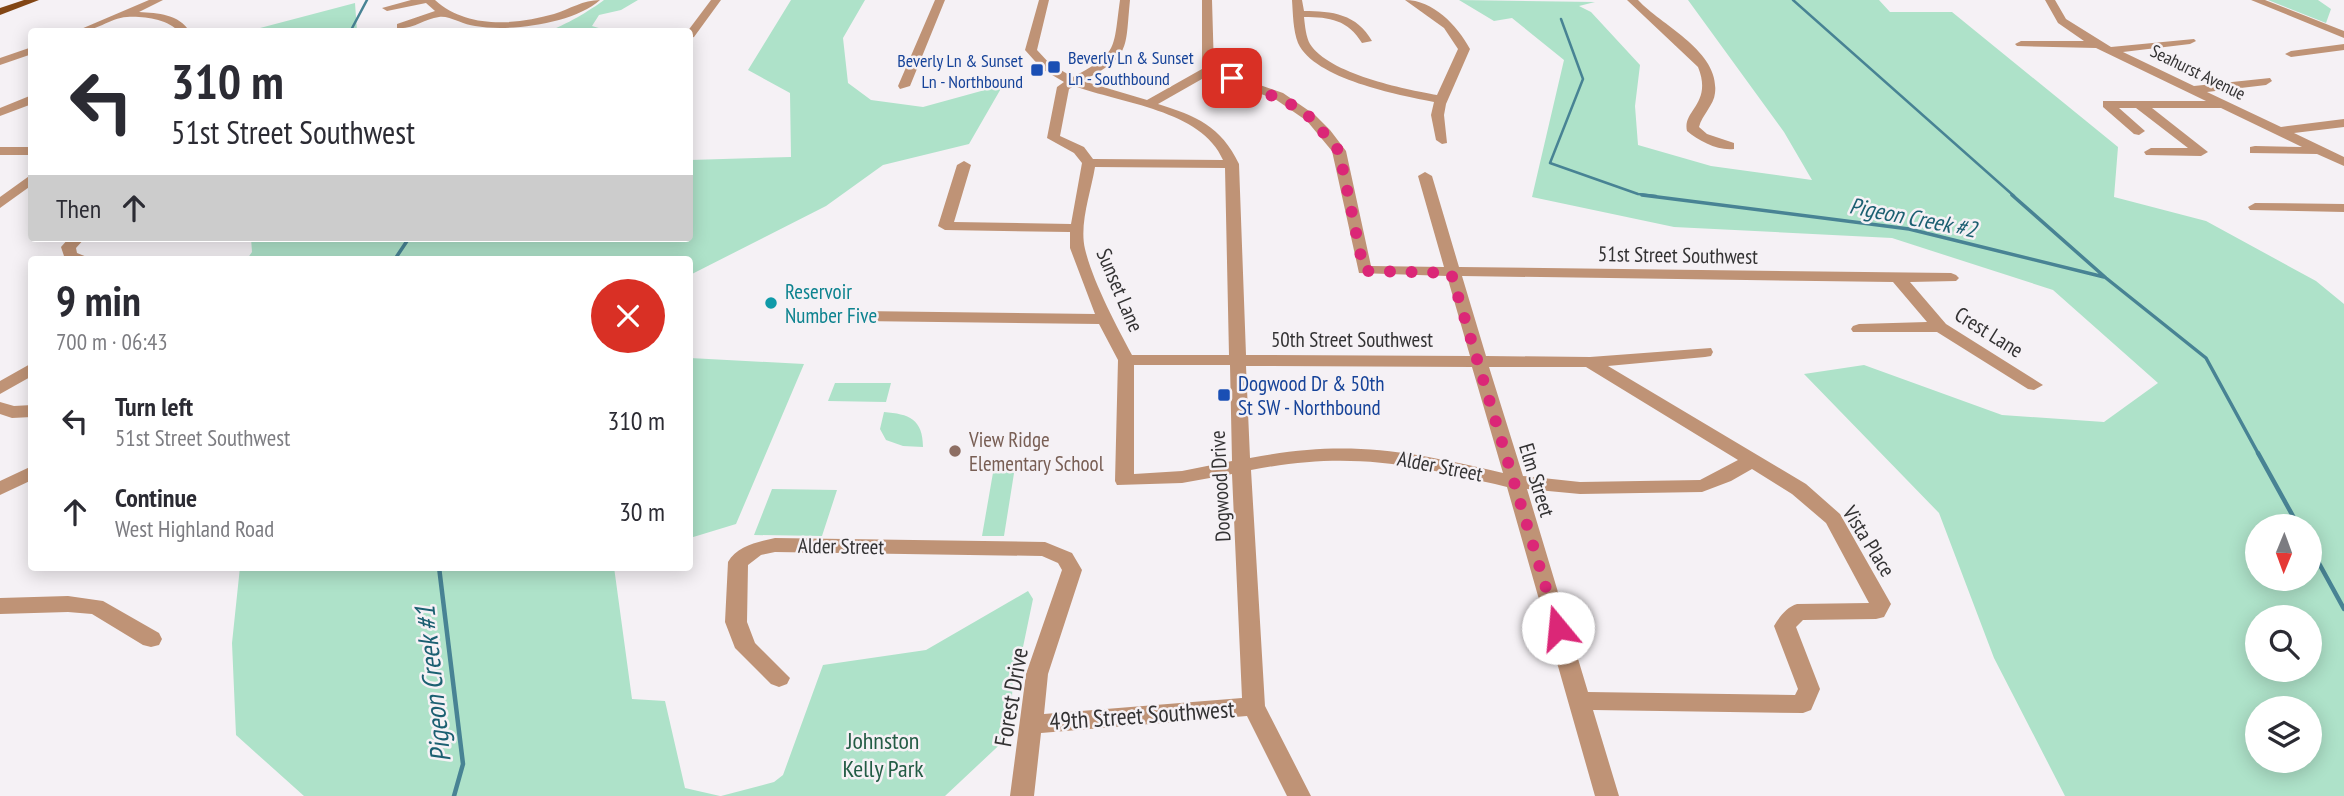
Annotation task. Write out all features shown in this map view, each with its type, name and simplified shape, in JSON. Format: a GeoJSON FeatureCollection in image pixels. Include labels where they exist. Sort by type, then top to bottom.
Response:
{"type":"FeatureCollection","features":[{"type":"Feature","properties":{"kind":"main road"},"geometry":{"type":"LineString","coordinates":[[0,12],[34,0]]}},
{"type":"Feature","properties":{"kind":"street"},"geometry":{"type":"LineString","coordinates":[[89,28],[158,0]]}},
{"type":"Feature","properties":{"kind":"street"},"geometry":{"type":"LineString","coordinates":[[387,8],[428,0],[442,12],[473,24],[521,27],[595,0]]}},
{"type":"Feature","properties":{"kind":"street"},"geometry":{"type":"LineString","coordinates":[[693,31],[716,0]]}},
{"type":"Feature","properties":{"kind":"street"},"geometry":{"type":"LineString","coordinates":[[904,86],[940,0]]}},
{"type":"Feature","properties":{"kind":"street"},"geometry":{"type":"LineString","coordinates":[[1044,0],[1031,50],[1048,69],[1074,80],[1147,105],[1206,129],[1221,142],[1232,164],[1089,163],[1079,150],[1054,138],[1063,87],[1074,80],[1104,65],[1119,50],[1125,0]]}},
{"type":"Feature","properties":{"kind":"street"},"geometry":{"type":"LineString","coordinates":[[1147,105],[1208,71],[1207,0]]}},
{"type":"Feature","properties":{"kind":"street"},"geometry":{"type":"LineString","coordinates":[[1297,0],[1305,47],[1314,55],[1373,84],[1439,99]]}},
{"type":"Feature","properties":{"kind":"street"},"geometry":{"type":"LineString","coordinates":[[1410,0],[1446,22],[1464,49],[1460,65],[1439,99],[1436,126],[1441,140]]}},
{"type":"Feature","properties":{"kind":"street"},"geometry":{"type":"LineString","coordinates":[[1632,0],[1686,47],[1707,70],[1709,95],[1693,120],[1692,128],[1702,137],[1728,146]]}},
{"type":"Feature","properties":{"kind":"street","name":"Seahurst Avenue"},"geometry":{"type":"LineString","coordinates":[[2050,0],[2062,21],[2106,48],[2344,162]]}},
{"type":"Feature","properties":{"kind":"street"},"geometry":{"type":"LineString","coordinates":[[2256,0],[2344,35]]}},
{"type":"Feature","properties":{"kind":"street"},"geometry":{"type":"LineString","coordinates":[[401,26],[442,12]]}},
{"type":"Feature","properties":{"kind":"street"},"geometry":{"type":"LineString","coordinates":[[125,13],[173,20],[184,28]]}},
{"type":"Feature","properties":{"kind":"street"},"geometry":{"type":"LineString","coordinates":[[1299,14],[1341,17],[1362,32],[1366,41]]}},
{"type":"Feature","properties":{"kind":"street"},"geometry":{"type":"LineString","coordinates":[[466,28],[473,24]]}},
{"type":"Feature","properties":{"kind":"street"},"geometry":{"type":"LineString","coordinates":[[2328,29],[2344,27]]}},
{"type":"Feature","properties":{"kind":"street"},"geometry":{"type":"LineString","coordinates":[[2021,44],[2106,48],[2190,41]]}},
{"type":"Feature","properties":{"kind":"street"},"geometry":{"type":"LineString","coordinates":[[2291,54],[2344,47]]}},
{"type":"Feature","properties":{"kind":"street"},"geometry":{"type":"LineString","coordinates":[[0,62],[28,52]]}},
{"type":"Feature","properties":{"kind":"street","name":"51st Street Southwest"},"geometry":{"type":"LineString","coordinates":[[1208,71],[1269,92],[1311,118],[1339,151],[1364,271],[1951,278]]}},
{"type":"Feature","properties":{"kind":"street"},"geometry":{"type":"LineString","coordinates":[[2193,90],[2266,81]]}},
{"type":"Feature","properties":{"kind":"street"},"geometry":{"type":"LineString","coordinates":[[0,113],[28,101]]}},
{"type":"Feature","properties":{"kind":"street"},"geometry":{"type":"LineString","coordinates":[[2139,131],[2107,104],[2226,106]]}},
{"type":"Feature","properties":{"kind":"street"},"geometry":{"type":"LineString","coordinates":[[2139,104],[2201,152],[2151,152]]}},
{"type":"Feature","properties":{"kind":"street"},"geometry":{"type":"LineString","coordinates":[[2281,131],[2344,123]]}},
{"type":"Feature","properties":{"kind":"street"},"geometry":{"type":"LineString","coordinates":[[2255,150],[2319,151]]}},
{"type":"Feature","properties":{"kind":"street"},"geometry":{"type":"LineString","coordinates":[[0,151],[28,151]]}},
{"type":"Feature","properties":{"kind":"street","name":"Sunset Lane"},"geometry":{"type":"LineString","coordinates":[[1089,163],[1077,228],[1077,248],[1105,320],[1126,360],[1124,481]]}},
{"type":"Feature","properties":{"kind":"street","name":"Dogwood Drive"},"geometry":{"type":"LineString","coordinates":[[1232,164],[1241,467],[1254,706],[1299,796]]}},
{"type":"Feature","properties":{"kind":"street"},"geometry":{"type":"LineString","coordinates":[[964,165],[945,226],[1077,228]]}},
{"type":"Feature","properties":{"kind":"street","name":"Elm Street"},"geometry":{"type":"LineString","coordinates":[[1424,176],[1607,796]]}},
{"type":"Feature","properties":{"kind":"street"},"geometry":{"type":"LineString","coordinates":[[0,204],[28,181]]}},
{"type":"Feature","properties":{"kind":"street"},"geometry":{"type":"LineString","coordinates":[[2255,206],[2344,208]]}},
{"type":"Feature","properties":{"kind":"street","name":"Crest Lane"},"geometry":{"type":"LineString","coordinates":[[1898,278],[1940,327],[2034,385]]}},
{"type":"Feature","properties":{"kind":"street"},"geometry":{"type":"LineString","coordinates":[[859,316],[1105,320]]}},
{"type":"Feature","properties":{"kind":"street"},"geometry":{"type":"LineString","coordinates":[[1859,329],[1940,327]]}},
{"type":"Feature","properties":{"kind":"street","name":"50th Street Southwest"},"geometry":{"type":"LineString","coordinates":[[1126,360],[1590,362],[1704,352]]}},
{"type":"Feature","properties":{"kind":"street","name":"Vista Place"},"geometry":{"type":"LineString","coordinates":[[1581,701],[1803,704],[1807,700],[1809,690],[1785,626],[1797,612],[1877,611],[1880,604],[1833,519],[1799,489],[1590,362]]}},
{"type":"Feature","properties":{"kind":"street"},"geometry":{"type":"LineString","coordinates":[[0,389],[28,372]]}},
{"type":"Feature","properties":{"kind":"street"},"geometry":{"type":"LineString","coordinates":[[0,407],[12,412],[28,411]]}},
{"type":"Feature","properties":{"kind":"street","name":"Alder Street"},"geometry":{"type":"LineString","coordinates":[[1124,481],[1182,477],[1286,457],[1330,453],[1376,454],[1469,469],[1514,482],[1580,488],[1702,486],[1751,461]]}},
{"type":"Feature","properties":{"kind":"street"},"geometry":{"type":"LineString","coordinates":[[0,489],[28,474]]}},
{"type":"Feature","properties":{"kind":"street","name":"Alder Street"},"geometry":{"type":"LineString","coordinates":[[779,678],[746,648],[736,622],[738,562],[755,550],[775,545],[1045,549],[1065,558],[1072,570]]}},
{"type":"Feature","properties":{"kind":"street","name":"Forest Drive"},"geometry":{"type":"LineString","coordinates":[[1022,796],[1037,674],[1072,570]]}},
{"type":"Feature","properties":{"kind":"street"},"geometry":{"type":"LineString","coordinates":[[0,606],[68,604],[96,607],[151,639]]}},
{"type":"Feature","properties":{"kind":"street","name":"49th Street Southwest"},"geometry":{"type":"LineString","coordinates":[[1031,724],[1254,706]]}},
{"type":"Feature","properties":{"kind":"green space"},"geometry":{"type":"Polygon","coordinates":[[[604,0],[638,0],[621,10],[599,15],[592,26],[599,28],[555,28],[604,0]]]}},
{"type":"Feature","properties":{"kind":"green space"},"geometry":{"type":"Polygon","coordinates":[[[791,0],[865,0],[843,38],[848,83],[871,100],[923,107],[1003,85],[969,144],[883,165],[826,206],[693,273],[693,256],[249,256],[252,252],[251,242],[693,242],[693,160],[791,157],[790,93],[748,70],[791,0]]]}},
{"type":"Feature","properties":{"kind":"green space"},"geometry":{"type":"Polygon","coordinates":[[[1459,0],[1595,2],[1579,6],[1591,12],[1640,65],[1635,106],[1638,145],[1711,166],[1812,180],[1784,132],[1688,0],[1879,0],[1890,12],[1952,12],[2118,147],[2114,197],[2206,221],[2316,281],[2344,304],[2344,796],[2065,796],[1994,658],[1939,513],[1804,374],[1864,365],[2002,415],[2104,422],[2158,383],[2053,290],[1892,238],[1674,227],[1532,197],[1564,60],[1512,18],[1494,21],[1459,0]]]}},
{"type":"Feature","properties":{"kind":"green space"},"geometry":{"type":"Polygon","coordinates":[[[2268,0],[2318,0],[2331,9],[2326,23],[2268,0]]]}},
{"type":"Feature","properties":{"kind":"green space"},"geometry":{"type":"Polygon","coordinates":[[[355,3],[357,28],[260,28],[355,3]]]}},
{"type":"Feature","properties":{"kind":"green space"},"geometry":{"type":"Polygon","coordinates":[[[693,358],[804,364],[736,524],[693,537],[693,358]]]}},
{"type":"Feature","properties":{"kind":"green space"},"geometry":{"type":"Polygon","coordinates":[[[835,383],[891,383],[886,402],[828,401],[835,383]]]}},
{"type":"Feature","properties":{"kind":"green space"},"geometry":{"type":"Polygon","coordinates":[[[884,412],[901,414],[913,420],[920,430],[923,447],[903,446],[886,440],[880,429],[884,412]]]}},
{"type":"Feature","properties":{"kind":"green space"},"geometry":{"type":"Polygon","coordinates":[[[994,467],[1015,467],[1004,536],[982,536],[994,467]]]}},
{"type":"Feature","properties":{"kind":"green space"},"geometry":{"type":"Polygon","coordinates":[[[772,489],[837,490],[822,536],[754,535],[772,489]]]}},
{"type":"Feature","properties":{"kind":"green space"},"geometry":{"type":"Polygon","coordinates":[[[240,571],[615,571],[632,699],[665,701],[685,788],[720,796],[304,796],[236,735],[232,643],[240,571]]]}},
{"type":"Feature","properties":{"kind":"green space","name":"Johnston Kelly Park"},"geometry":{"type":"Polygon","coordinates":[[[1028,591],[1033,599],[1023,647],[1014,659],[1010,735],[945,796],[721,796],[774,782],[783,775],[823,665],[926,650],[1028,591]]]}},
{"type":"Feature","properties":{"kind":"waterway","name":"Pigeon Creek #1"},"geometry":{"type":"LineString","coordinates":[[352,28],[367,0]]}},
{"type":"Feature","properties":{"kind":"waterway"},"geometry":{"type":"LineString","coordinates":[[1793,0],[2014,196]]}},
{"type":"Feature","properties":{"kind":"waterway","name":"Pigeon Creek #2"},"geometry":{"type":"LineString","coordinates":[[1561,19],[1583,79],[1550,163],[1638,194],[1656,196]]}},
{"type":"Feature","properties":{"kind":"waterway","name":"Pigeon Creek #2"},"geometry":{"type":"LineString","coordinates":[[1642,195],[1909,229],[2104,277]]}},
{"type":"Feature","properties":{"kind":"waterway","name":"Pigeon Creek #2"},"geometry":{"type":"LineString","coordinates":[[2012,195],[2106,278],[2206,358],[2259,455]]}},
{"type":"Feature","properties":{"kind":"waterway","name":"Pigeon Creek #1"},"geometry":{"type":"LineString","coordinates":[[397,256],[406,242]]}},
{"type":"Feature","properties":{"kind":"waterway","name":"Pigeon Creek #2"},"geometry":{"type":"LineString","coordinates":[[2258,453],[2292,514]]}},
{"type":"Feature","properties":{"kind":"waterway","name":"Pigeon Creek #2"},"geometry":{"type":"LineString","coordinates":[[2322,569],[2344,609]]}},
{"type":"Feature","properties":{"kind":"waterway","name":"Pigeon Creek #1"},"geometry":{"type":"LineString","coordinates":[[439,571],[463,764],[454,796]]}},
{"type":"Feature","properties":{"kind":"place","name":"Beverly Ln & Sunset Ln - Southbound"},"geometry":{"type":"Point","coordinates":[1054,67]}},
{"type":"Feature","properties":{"kind":"place","name":"Beverly Ln & Sunset Ln - Northbound"},"geometry":{"type":"Point","coordinates":[1037,70]}},
{"type":"Feature","properties":{"kind":"place","name":"Reservoir Number Five"},"geometry":{"type":"Point","coordinates":[771,303]}},
{"type":"Feature","properties":{"kind":"place","name":"Dogwood Dr & 50th St SW - Northbound"},"geometry":{"type":"Point","coordinates":[1224,395]}},
{"type":"Feature","properties":{"kind":"place","name":"View Ridge Elementary School"},"geometry":{"type":"Point","coordinates":[955,451]}},
{"type":"Feature","properties":{"kind":"route"},"geometry":{"type":"LineString","coordinates":[[1232,78],[1279,96],[1297,107],[1311,118],[1339,151],[1364,271],[1451,273],[1558,628]]}}]}
